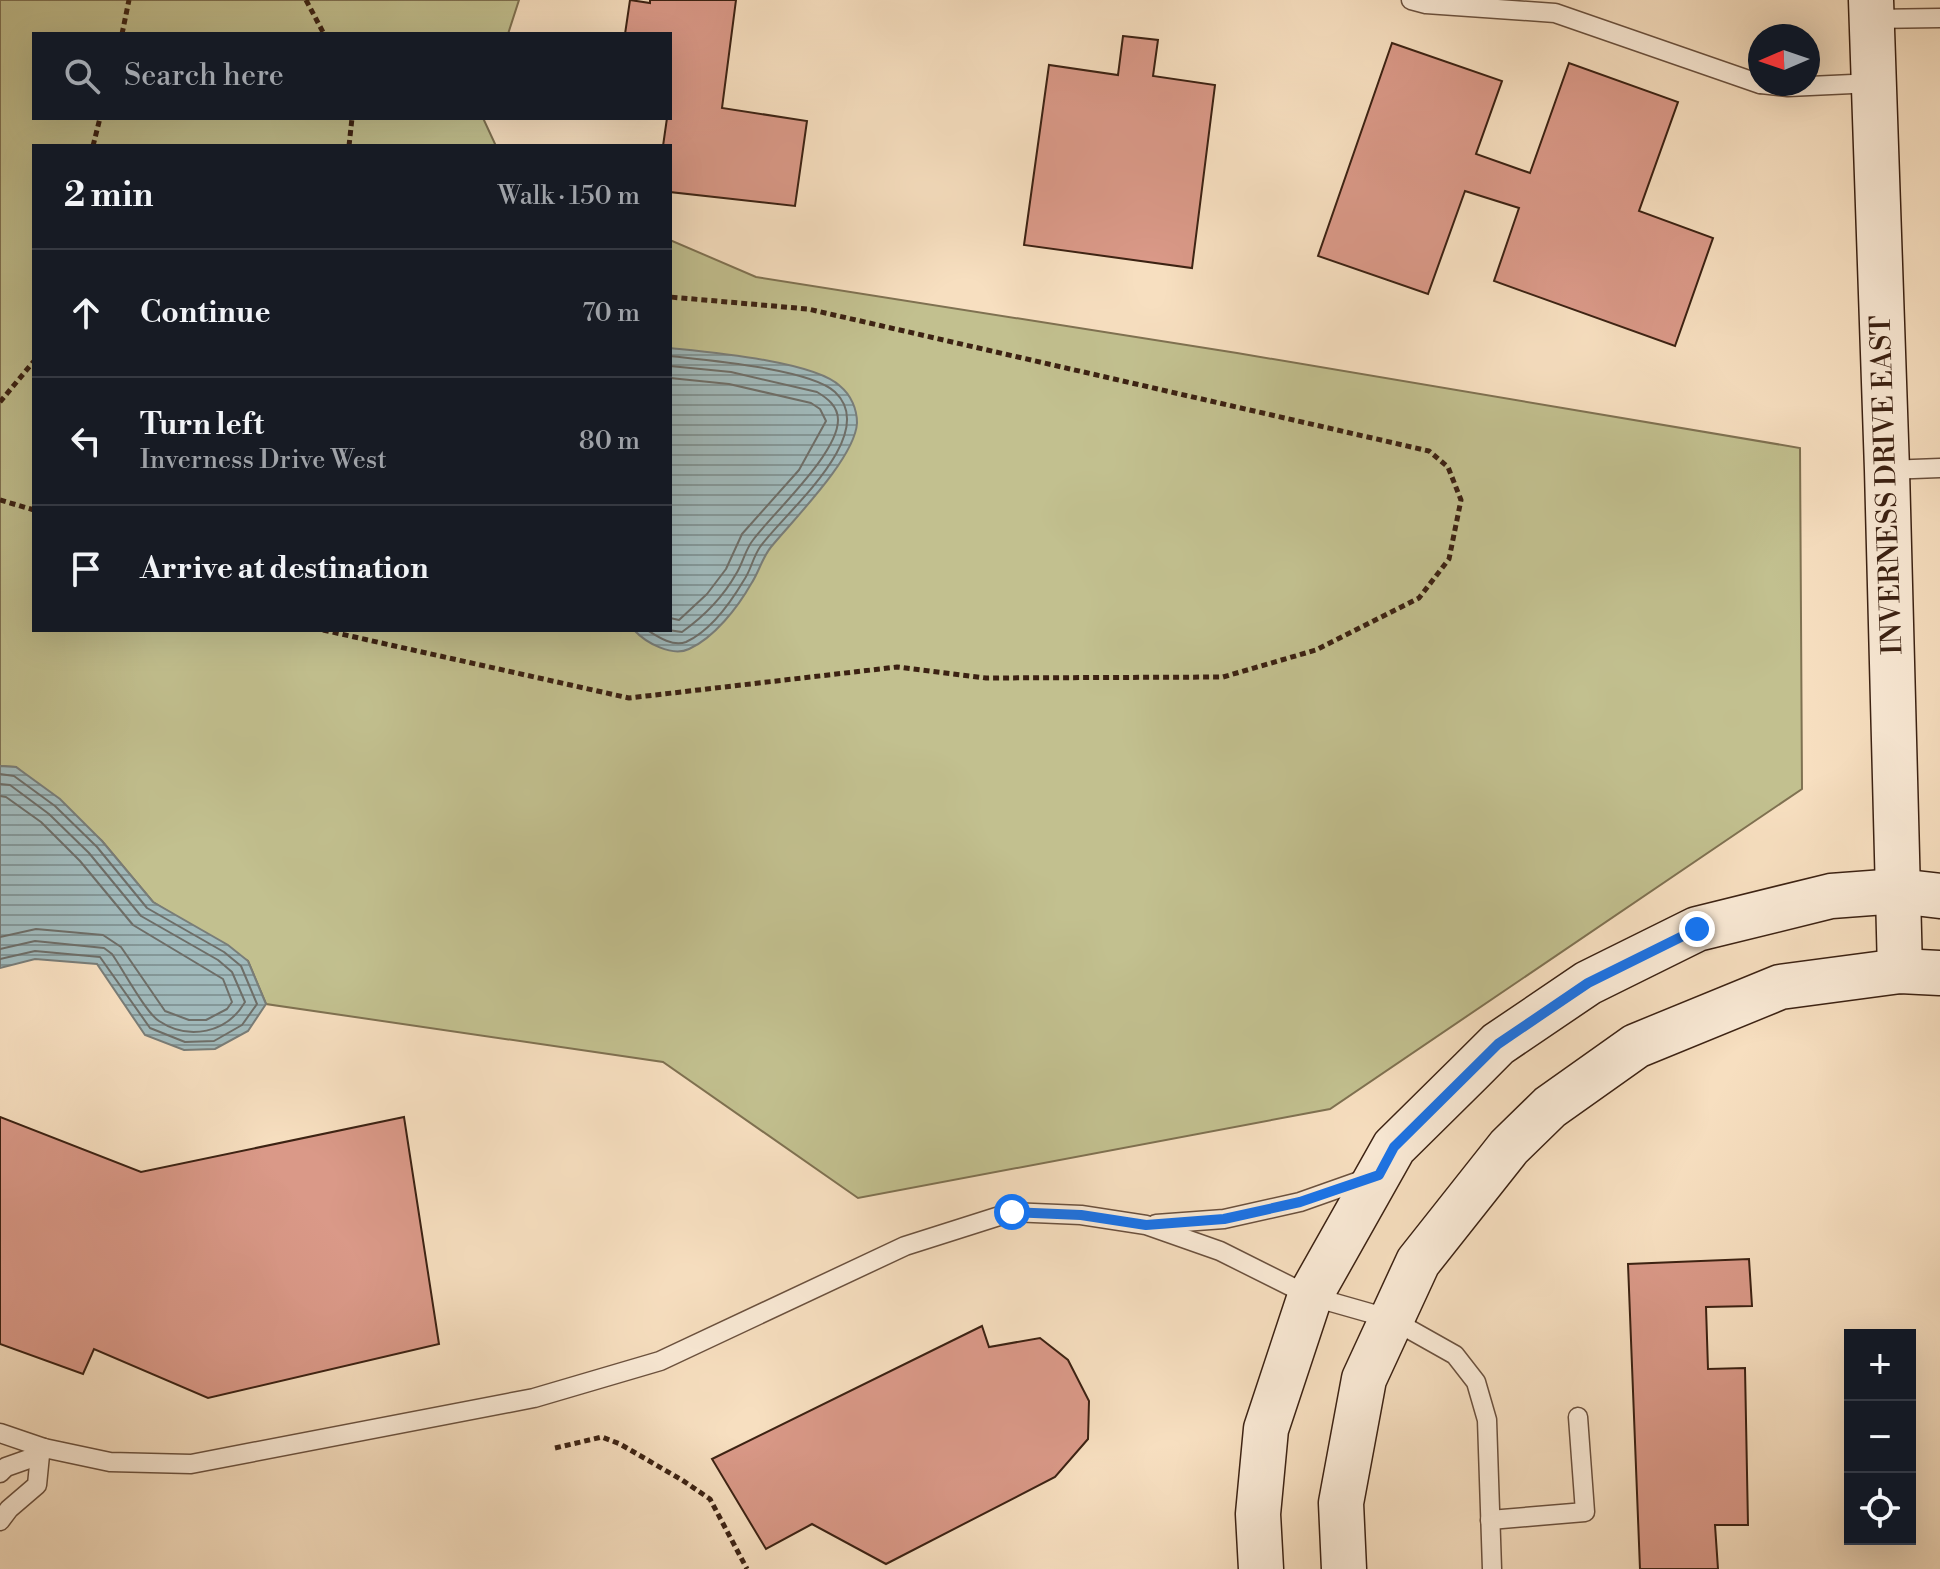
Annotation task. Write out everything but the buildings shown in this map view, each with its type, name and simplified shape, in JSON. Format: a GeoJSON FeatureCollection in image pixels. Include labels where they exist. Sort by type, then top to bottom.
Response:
{"type":"FeatureCollection","features":[{"type":"Feature","properties":{"kind":"main road","name":"INVERNESS DRIVE EAST"},"geometry":{"type":"LineString","coordinates":[[1871,10],[1887,470],[1919,894],[1920,972]]}},
{"type":"Feature","properties":{"kind":"main road"},"geometry":{"type":"LineString","coordinates":[[1261,1569],[1258,1514],[1266,1429],[1310,1296],[1394,1147],[1498,1044],[1588,983],[1697,929],[1831,896],[1919,894]]}},
{"type":"Feature","properties":{"kind":"main road"},"geometry":{"type":"LineString","coordinates":[[1344,1569],[1341,1503],[1364,1379],[1418,1262],[1509,1147],[1550,1107],[1636,1046],[1780,987],[1920,972]]}},
{"type":"Feature","properties":{"kind":"lane"},"geometry":{"type":"LineString","coordinates":[[1411,0],[1426,4],[1555,13],[1748,80]]}},
{"type":"Feature","properties":{"kind":"lane"},"geometry":{"type":"LineString","coordinates":[[1871,10],[1940,18]]}},
{"type":"Feature","properties":{"kind":"lane"},"geometry":{"type":"LineString","coordinates":[[1820,86],[1874,83]]}},
{"type":"Feature","properties":{"kind":"lane"},"geometry":{"type":"LineString","coordinates":[[1887,470],[1940,468]]}},
{"type":"Feature","properties":{"kind":"lane"},"geometry":{"type":"LineString","coordinates":[[1146,1225],[1224,1219],[1300,1202],[1379,1175]]}},
{"type":"Feature","properties":{"kind":"lane"},"geometry":{"type":"LineString","coordinates":[[0,1433],[42,1451],[110,1462],[191,1464],[534,1398],[660,1361],[905,1246],[1012,1212],[1081,1215],[1146,1225],[1220,1251],[1310,1296],[1391,1319],[1455,1355],[1476,1382],[1487,1420],[1492,1569]]}},
{"type":"Feature","properties":{"kind":"lane"},"geometry":{"type":"LineString","coordinates":[[1490,1520],[1585,1512],[1578,1417]]}},
{"type":"Feature","properties":{"kind":"lane"},"geometry":{"type":"LineString","coordinates":[[0,1473],[6,1467],[42,1451]]}},
{"type":"Feature","properties":{"kind":"lane"},"geometry":{"type":"LineString","coordinates":[[0,1521],[37,1485],[42,1451]]}},
{"type":"Feature","properties":{"kind":"path"},"geometry":{"type":"LineString","coordinates":[[122,32],[129,0]]}},
{"type":"Feature","properties":{"kind":"path"},"geometry":{"type":"LineString","coordinates":[[306,0],[323,32]]}},
{"type":"Feature","properties":{"kind":"path"},"geometry":{"type":"LineString","coordinates":[[94,144],[100,120]]}},
{"type":"Feature","properties":{"kind":"path"},"geometry":{"type":"LineString","coordinates":[[349,144],[352,120]]}},
{"type":"Feature","properties":{"kind":"path"},"geometry":{"type":"LineString","coordinates":[[332,632],[629,698],[897,667],[986,678],[1223,677],[1316,650],[1419,598],[1449,559],[1461,500],[1448,467],[1429,451],[808,309],[672,297]]}},
{"type":"Feature","properties":{"kind":"path"},"geometry":{"type":"LineString","coordinates":[[0,402],[32,363]]}},
{"type":"Feature","properties":{"kind":"path"},"geometry":{"type":"LineString","coordinates":[[0,500],[32,509]]}},
{"type":"Feature","properties":{"kind":"path"},"geometry":{"type":"LineString","coordinates":[[555,1448],[602,1437],[682,1480],[710,1499],[747,1569]]}},
{"type":"Feature","properties":{"kind":"shaded area"},"geometry":{"type":"Polygon","coordinates":[[[0,0],[519,0],[509,32],[32,32],[32,120],[484,120],[495,144],[32,144],[32,632],[672,632],[672,241],[756,277],[1237,353],[1800,448],[1802,789],[1330,1109],[858,1198],[663,1062],[266,1004],[248,961],[153,902],[102,841],[16,767],[0,766],[0,0]]]}},
{"type":"Feature","properties":{"kind":"water"},"geometry":{"type":"Polygon","coordinates":[[[672,348],[785,364],[827,377],[840,386],[855,408],[857,423],[854,437],[835,470],[768,551],[746,593],[732,612],[716,630],[689,649],[667,650],[645,640],[636,632],[672,632],[672,348]]]}},
{"type":"Feature","properties":{"kind":"water"},"geometry":{"type":"Polygon","coordinates":[[[0,766],[16,767],[60,799],[102,841],[153,902],[228,945],[248,961],[266,1004],[248,1031],[215,1049],[184,1050],[145,1035],[97,964],[35,959],[0,968],[0,766]]]}},
{"type":"Feature","properties":{"kind":"route"},"geometry":{"type":"LineString","coordinates":[[1012,1212],[1081,1215],[1146,1225],[1224,1219],[1300,1202],[1379,1175],[1394,1147],[1498,1044],[1588,983],[1697,929]]}}]}
